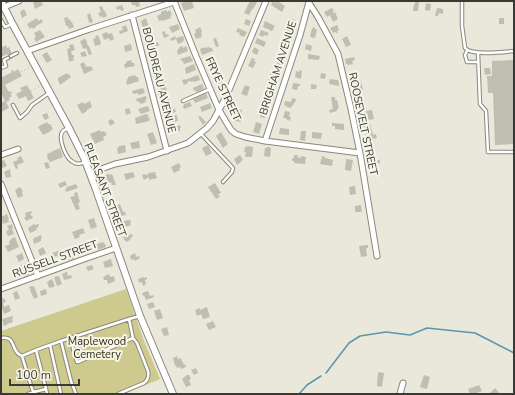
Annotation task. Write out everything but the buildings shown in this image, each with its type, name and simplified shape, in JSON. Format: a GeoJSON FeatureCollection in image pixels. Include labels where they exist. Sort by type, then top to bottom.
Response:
{"type":"FeatureCollection","features":[{"type":"Feature","properties":{"kind":"street"},"geometry":{"type":"LineString","coordinates":[[3,4],[20,1]]}},
{"type":"Feature","properties":{"kind":"street"},"geometry":{"type":"LineString","coordinates":[[27,52],[174,1]]}},
{"type":"Feature","properties":{"kind":"street","name":"FRYE STREET"},"geometry":{"type":"LineString","coordinates":[[174,1],[219,110],[231,130],[236,134],[245,137],[360,153]]}},
{"type":"Feature","properties":{"kind":"street"},"geometry":{"type":"LineString","coordinates":[[90,173],[115,164],[148,157],[167,151],[188,143],[201,134],[213,120],[226,97],[266,1]]}},
{"type":"Feature","properties":{"kind":"street","name":"BRIGHAM AVENUE"},"geometry":{"type":"LineString","coordinates":[[265,140],[300,35],[309,2]]}},
{"type":"Feature","properties":{"kind":"street","name":"ROOSEVELT STREET"},"geometry":{"type":"LineString","coordinates":[[309,2],[338,54],[360,153],[377,256]]}},
{"type":"Feature","properties":{"kind":"street","name":"PLEASANT STREET"},"geometry":{"type":"LineString","coordinates":[[3,4],[27,52],[69,128],[90,173],[140,316],[174,394]]}},
{"type":"Feature","properties":{"kind":"street","name":"BOUDREAU AVENUE"},"geometry":{"type":"LineString","coordinates":[[132,15],[167,151]]}},
{"type":"Feature","properties":{"kind":"street"},"geometry":{"type":"LineString","coordinates":[[1,155],[18,149]]}},
{"type":"Feature","properties":{"kind":"street"},"geometry":{"type":"LineString","coordinates":[[1,184],[38,276]]}},
{"type":"Feature","properties":{"kind":"street","name":"RUSSELL STREET"},"geometry":{"type":"LineString","coordinates":[[1,289],[116,248]]}},
{"type":"Feature","properties":{"kind":"street"},"geometry":{"type":"LineString","coordinates":[[400,394],[403,383]]}},
{"type":"Feature","properties":{"kind":"lane"},"geometry":{"type":"LineString","coordinates":[[462,1],[462,26],[465,48],[467,51],[465,55],[467,62],[478,62]]}},
{"type":"Feature","properties":{"kind":"lane"},"geometry":{"type":"LineString","coordinates":[[1,20],[5,27],[12,23]]}},
{"type":"Feature","properties":{"kind":"lane"},"geometry":{"type":"LineString","coordinates":[[467,51],[474,53],[514,51]]}},
{"type":"Feature","properties":{"kind":"lane"},"geometry":{"type":"LineString","coordinates":[[1,68],[6,66],[2,60],[17,53]]}},
{"type":"Feature","properties":{"kind":"lane"},"geometry":{"type":"LineString","coordinates":[[478,53],[480,104],[486,111],[488,152],[514,152]]}},
{"type":"Feature","properties":{"kind":"lane"},"geometry":{"type":"LineString","coordinates":[[183,101],[210,89]]}},
{"type":"Feature","properties":{"kind":"lane"},"geometry":{"type":"LineString","coordinates":[[13,105],[20,118],[28,112],[32,105],[50,93]]}},
{"type":"Feature","properties":{"kind":"lane"},"geometry":{"type":"LineString","coordinates":[[69,128],[63,131],[60,140],[68,158],[75,163],[80,164],[85,162]]}},
{"type":"Feature","properties":{"kind":"lane"},"geometry":{"type":"LineString","coordinates":[[201,134],[233,168],[232,172],[223,182]]}},
{"type":"Feature","properties":{"kind":"lane"},"geometry":{"type":"LineString","coordinates":[[22,356],[70,338],[140,316]]}},
{"type":"Feature","properties":{"kind":"lane"},"geometry":{"type":"LineString","coordinates":[[118,394],[146,382],[148,378],[148,371],[137,343],[133,338],[129,319]]}},
{"type":"Feature","properties":{"kind":"lane"},"geometry":{"type":"LineString","coordinates":[[1,338],[9,338],[16,353],[22,356],[34,392]]}},
{"type":"Feature","properties":{"kind":"lane"},"geometry":{"type":"LineString","coordinates":[[70,338],[78,362],[133,338]]}},
{"type":"Feature","properties":{"kind":"lane"},"geometry":{"type":"LineString","coordinates":[[61,342],[71,381],[76,394]]}},
{"type":"Feature","properties":{"kind":"lane"},"geometry":{"type":"LineString","coordinates":[[50,345],[61,394]]}},
{"type":"Feature","properties":{"kind":"lane"},"geometry":{"type":"LineString","coordinates":[[36,350],[47,394]]}},
{"type":"Feature","properties":{"kind":"lane"},"geometry":{"type":"LineString","coordinates":[[28,394],[46,389]]}},
{"type":"Feature","properties":{"kind":"path"},"geometry":{"type":"LineString","coordinates":[[21,72],[31,67]]}},
{"type":"Feature","properties":{"kind":"path"},"geometry":{"type":"LineString","coordinates":[[31,91],[41,85]]}},
{"type":"Feature","properties":{"kind":"green space","name":"Maplewood Cemetery"},"geometry":{"type":"Polygon","coordinates":[[[126,289],[144,341],[160,379],[124,394],[1,394],[1,331],[126,289]]]}},
{"type":"Feature","properties":{"kind":"waterway"},"geometry":{"type":"LineString","coordinates":[[326,373],[349,343],[360,336],[386,332],[410,335],[427,328],[475,333],[514,353]]}},
{"type":"Feature","properties":{"kind":"waterway"},"geometry":{"type":"LineString","coordinates":[[299,394],[307,385],[321,376]]}}]}
